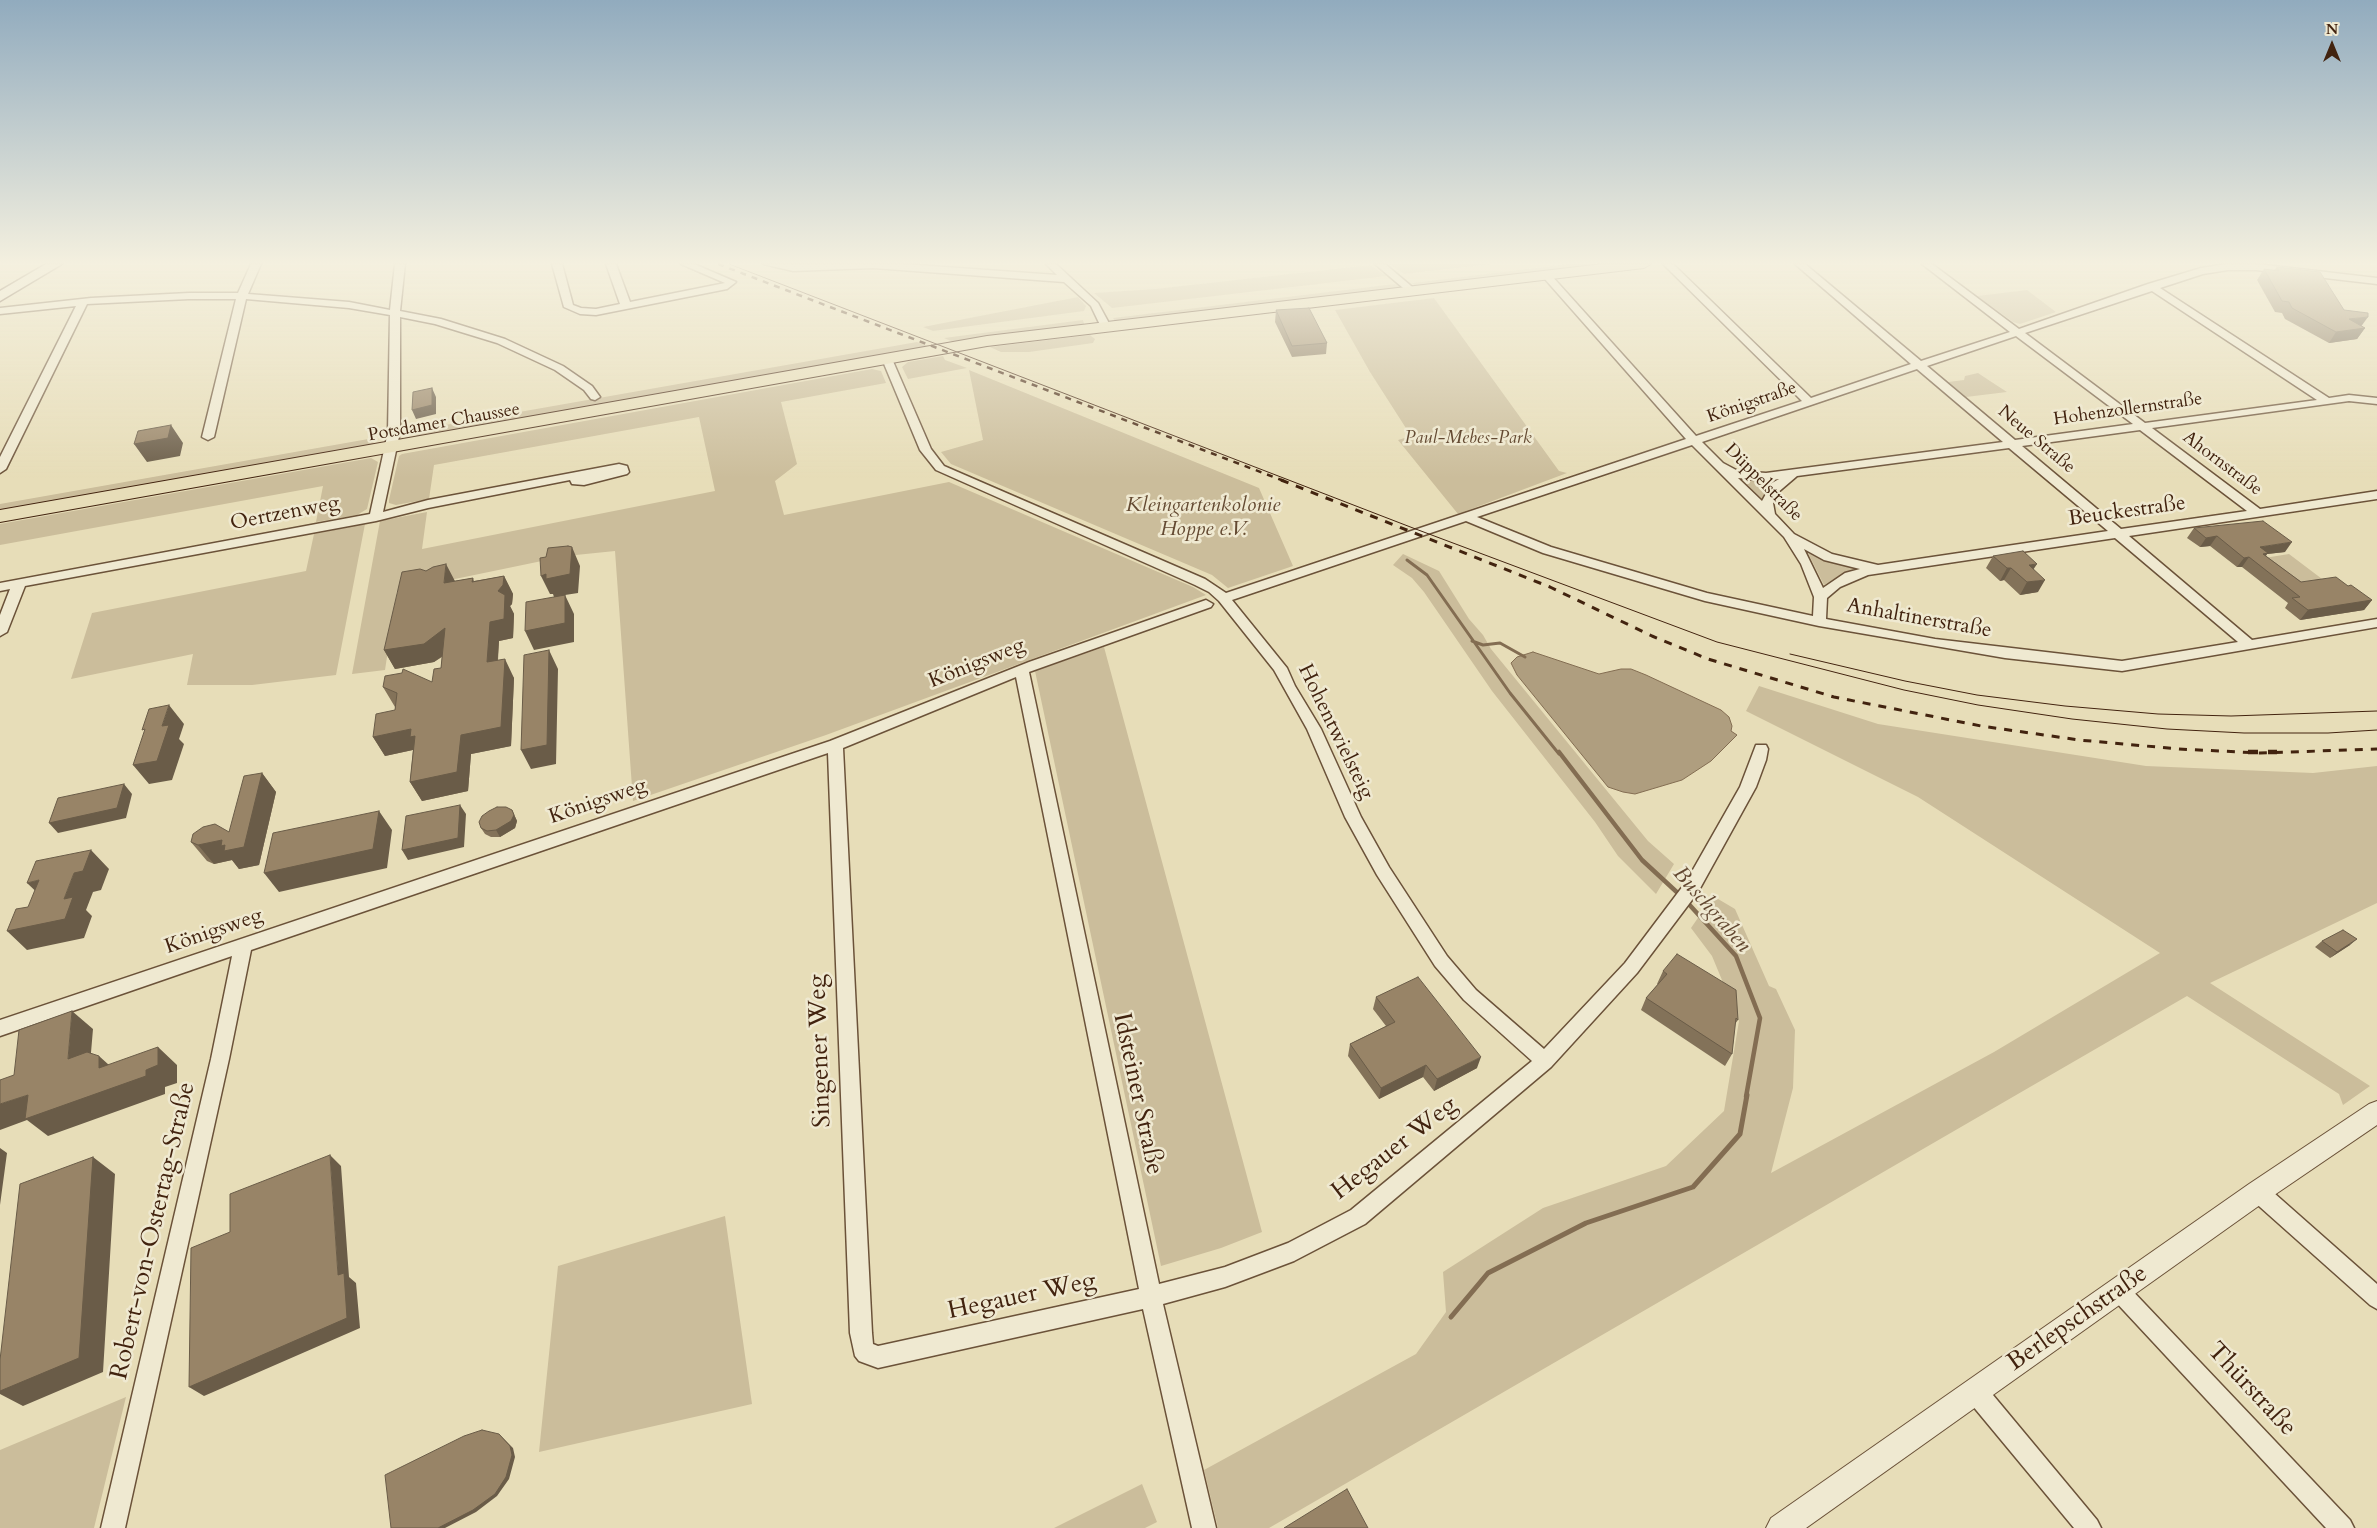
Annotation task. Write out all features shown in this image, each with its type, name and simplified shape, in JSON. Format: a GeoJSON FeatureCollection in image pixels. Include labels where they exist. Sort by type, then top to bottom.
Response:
{"type":"FeatureCollection","features":[{"type":"Feature","properties":{"kind":"main road"},"geometry":{"type":"LineString","coordinates":[[887,352],[987,341],[1020,335]]}},
{"type":"Feature","properties":{"kind":"main road","name":"Potsdamer Chaussee"},"geometry":{"type":"LineString","coordinates":[[0,516],[595,397],[887,352]]}},
{"type":"Feature","properties":{"kind":"main road","name":"Potsdamer Chaussee"},"geometry":{"type":"LineString","coordinates":[[0,501],[392,439],[887,352]]}},
{"type":"Feature","properties":{"kind":"street"},"geometry":{"type":"LineString","coordinates":[[0,469],[66,335]]}},
{"type":"Feature","properties":{"kind":"street"},"geometry":{"type":"LineString","coordinates":[[208,437],[233,335]]}},
{"type":"Feature","properties":{"kind":"street"},"geometry":{"type":"LineString","coordinates":[[376,517],[392,439],[395,335]]}},
{"type":"Feature","properties":{"kind":"street"},"geometry":{"type":"LineString","coordinates":[[485,335],[520,348],[571,375],[592,390],[595,397]]}},
{"type":"Feature","properties":{"kind":"street","name":"Düppelstraße"},"geometry":{"type":"LineString","coordinates":[[1605,335],[1694,441],[1790,536],[1807,564],[1821,597],[1819,622]]}},
{"type":"Feature","properties":{"kind":"street"},"geometry":{"type":"LineString","coordinates":[[1740,335],[1809,402]]}},
{"type":"Feature","properties":{"kind":"street","name":"Neue Straße"},"geometry":{"type":"LineString","coordinates":[[1883,335],[2249,644]]}},
{"type":"Feature","properties":{"kind":"street","name":"Königstraße"},"geometry":{"type":"LineString","coordinates":[[1224,598],[2005,335]]}},
{"type":"Feature","properties":{"kind":"street","name":"Ahornstraße"},"geometry":{"type":"LineString","coordinates":[[2019,335],[2258,513]]}},
{"type":"Feature","properties":{"kind":"street"},"geometry":{"type":"LineString","coordinates":[[2227,335],[2326,401]]}},
{"type":"Feature","properties":{"kind":"street","name":"Hohentwielsteig"},"geometry":{"type":"LineString","coordinates":[[887,352],[926,450],[940,468],[1200,582],[1214,589],[1224,598],[1280,668],[1288,686],[1314,729],[1353,817],[1383,871],[1440,961],[1470,995],[1545,1061]]}},
{"type":"Feature","properties":{"kind":"street","name":"Hohenzollernstraße"},"geometry":{"type":"LineString","coordinates":[[1720,466],[1735,474],[1750,476],[1794,474],[2349,398],[2372,390]]}},
{"type":"Feature","properties":{"kind":"street","name":"Hohenzollernstraße"},"geometry":{"type":"LineString","coordinates":[[2349,398],[2377,401]]}},
{"type":"Feature","properties":{"kind":"street"},"geometry":{"type":"LineString","coordinates":[[1769,514],[1767,503],[1770,494],[1784,479],[1794,474]]}},
{"type":"Feature","properties":{"kind":"street","name":"Oertzenweg"},"geometry":{"type":"LineString","coordinates":[[0,587],[376,517],[428,504],[576,475]]}},
{"type":"Feature","properties":{"kind":"street","name":"Beuckestraße"},"geometry":{"type":"LineString","coordinates":[[1821,597],[1835,584],[1850,576],[1882,568],[2377,495]]}},
{"type":"Feature","properties":{"kind":"street","name":"Anhaltinerstraße"},"geometry":{"type":"LineString","coordinates":[[1466,517],[1547,550],[1706,597],[1819,622],[1981,650],[2114,666],[2377,623]]}},
{"type":"Feature","properties":{"kind":"street","name":"Beuckestraße"},"geometry":{"type":"LineString","coordinates":[[1790,536],[1811,549],[1828,556],[1864,567],[1882,568]]}},
{"type":"Feature","properties":{"kind":"street"},"geometry":{"type":"LineString","coordinates":[[0,632],[19,584]]}},
{"type":"Feature","properties":{"kind":"street","name":"Königsweg"},"geometry":{"type":"LineString","coordinates":[[0,1028],[836,745],[1022,670],[1206,604]]}},
{"type":"Feature","properties":{"kind":"street","name":"Idsteiner Straße"},"geometry":{"type":"LineString","coordinates":[[1022,670],[1150,1297],[1204,1528]]}},
{"type":"Feature","properties":{"kind":"street","name":"Singener Weg"},"geometry":{"type":"LineString","coordinates":[[836,745],[861,1333],[863,1348],[867,1353]]}},
{"type":"Feature","properties":{"kind":"street","name":"Hegauer Weg"},"geometry":{"type":"LineString","coordinates":[[867,1353],[878,1357],[1150,1297],[1225,1277],[1294,1251],[1358,1217],[1545,1061],[1631,968],[1692,887],[1748,787],[1759,760],[1761,749]]}},
{"type":"Feature","properties":{"kind":"street","name":"Robert-von-Ostertag-Straße"},"geometry":{"type":"LineString","coordinates":[[113,1528],[220,1059],[243,946]]}},
{"type":"Feature","properties":{"kind":"street","name":"Berlepschstraße"},"geometry":{"type":"LineString","coordinates":[[1781,1528],[2258,1192],[2377,1112]]}},
{"type":"Feature","properties":{"kind":"street"},"geometry":{"type":"LineString","coordinates":[[2258,1192],[2377,1298]]}},
{"type":"Feature","properties":{"kind":"street","name":"Thürstraße"},"geometry":{"type":"LineString","coordinates":[[2119,1291],[2342,1528]]}},
{"type":"Feature","properties":{"kind":"street"},"geometry":{"type":"LineString","coordinates":[[1975,1391],[2089,1528]]}},
{"type":"Feature","properties":{"kind":"green space"},"geometry":{"type":"Polygon","coordinates":[[[965,335],[1023,335],[958,344],[944,338],[965,335]]]}},
{"type":"Feature","properties":{"kind":"green space"},"geometry":{"type":"Polygon","coordinates":[[[1087,335],[1095,339],[1093,343],[1029,352],[1001,352],[990,347],[1087,335]]]}},
{"type":"Feature","properties":{"kind":"green space","name":"Paul-Mebes-Park"},"geometry":{"type":"Polygon","coordinates":[[[1349,335],[1461,335],[1559,471],[1567,473],[1458,514],[1398,440],[1411,436],[1370,372],[1349,335]]]}},
{"type":"Feature","properties":{"kind":"green space"},"geometry":{"type":"Polygon","coordinates":[[[917,342],[933,348],[416,440],[417,430],[917,342]]]}},
{"type":"Feature","properties":{"kind":"green space"},"geometry":{"type":"Polygon","coordinates":[[[943,356],[945,360],[967,368],[908,379],[902,367],[908,362],[943,356]]]}},
{"type":"Feature","properties":{"kind":"green space"},"geometry":{"type":"Polygon","coordinates":[[[872,369],[881,371],[886,383],[781,402],[797,464],[775,481],[784,515],[949,482],[1193,587],[1206,595],[826,735],[633,801],[615,551],[566,556],[397,591],[385,670],[352,674],[380,521],[427,512],[422,549],[715,491],[699,417],[434,465],[429,499],[396,505],[389,503],[389,500],[399,456],[402,454],[872,369]]]}},
{"type":"Feature","properties":{"kind":"green space","name":"Kleingartenkolonie Hoppe e.V."},"geometry":{"type":"Polygon","coordinates":[[[969,370],[1259,488],[1293,566],[1228,588],[1212,575],[951,464],[941,452],[983,440],[969,370]]]}},
{"type":"Feature","properties":{"kind":"green space"},"geometry":{"type":"Polygon","coordinates":[[[1978,373],[2007,392],[1966,397],[1948,382],[1964,380],[1965,376],[1978,373]]]}},
{"type":"Feature","properties":{"kind":"green space"},"geometry":{"type":"Polygon","coordinates":[[[374,438],[373,447],[0,513],[0,504],[374,438]]]}},
{"type":"Feature","properties":{"kind":"green space"},"geometry":{"type":"Polygon","coordinates":[[[371,458],[378,462],[367,509],[357,515],[316,522],[323,486],[0,545],[0,524],[371,458]]]}},
{"type":"Feature","properties":{"kind":"green space"},"geometry":{"type":"Polygon","coordinates":[[[1736,477],[1775,481],[1766,490],[1763,502],[1736,477]]]}},
{"type":"Feature","properties":{"kind":"green space"},"geometry":{"type":"Polygon","coordinates":[[[365,524],[336,675],[252,685],[187,685],[193,654],[71,679],[92,613],[306,571],[314,534],[365,524]]]}},
{"type":"Feature","properties":{"kind":"green space"},"geometry":{"type":"Polygon","coordinates":[[[1807,551],[1857,569],[1839,576],[1824,585],[1807,551]]]}},
{"type":"Feature","properties":{"kind":"green space"},"geometry":{"type":"Polygon","coordinates":[[[1403,554],[1439,571],[1469,619],[1483,635],[1491,649],[1648,841],[1674,864],[1656,894],[1618,856],[1595,822],[1492,691],[1424,592],[1412,578],[1393,565],[1403,554]]]}},
{"type":"Feature","properties":{"kind":"green space"},"geometry":{"type":"Polygon","coordinates":[[[2289,554],[2330,585],[2299,590],[2258,559],[2289,554]]]}},
{"type":"Feature","properties":{"kind":"green space"},"geometry":{"type":"Polygon","coordinates":[[[1104,647],[1262,1232],[1221,1248],[1161,1266],[1035,671],[1104,647]]]}},
{"type":"Feature","properties":{"kind":"green space"},"geometry":{"type":"Polygon","coordinates":[[[1759,686],[1878,724],[2146,766],[2313,773],[2377,766],[2377,903],[2210,983],[2370,1086],[2343,1105],[2339,1094],[2187,996],[1269,1528],[1218,1528],[1204,1470],[1416,1354],[1446,1312],[1443,1272],[1543,1208],[1666,1166],[1724,1111],[1739,1021],[1712,956],[1691,928],[1713,896],[1735,909],[1769,986],[1776,989],[1795,1030],[1793,1088],[1771,1173],[1994,1052],[2160,953],[1918,797],[1746,711],[1759,686]]]}},
{"type":"Feature","properties":{"kind":"green space"},"geometry":{"type":"Polygon","coordinates":[[[725,1216],[752,1404],[539,1452],[558,1266],[725,1216]]]}},
{"type":"Feature","properties":{"kind":"green space"},"geometry":{"type":"Polygon","coordinates":[[[126,1397],[94,1528],[0,1528],[0,1450],[126,1397]]]}},
{"type":"Feature","properties":{"kind":"green space"},"geometry":{"type":"Polygon","coordinates":[[[1142,1484],[1157,1522],[1145,1528],[1054,1528],[1142,1484]]]}},
{"type":"Feature","properties":{"kind":"shaded area"},"geometry":{"type":"Polygon","coordinates":[[[1533,652],[1599,674],[1621,669],[1631,669],[1646,675],[1721,710],[1729,717],[1732,726],[1731,731],[1737,735],[1711,761],[1682,780],[1635,794],[1608,787],[1517,675],[1511,663],[1517,657],[1533,652]]]}},
{"type":"Feature","properties":{"kind":"building"},"geometry":{"type":"Polygon","coordinates":[[[1287,335],[1323,335],[1327,343],[1292,346],[1287,335]]]}},
{"type":"Feature","properties":{"kind":"building"},"geometry":{"type":"Polygon","coordinates":[[[432,388],[432,405],[412,410],[413,392],[432,388]]]}},
{"type":"Feature","properties":{"kind":"building"},"geometry":{"type":"Polygon","coordinates":[[[171,425],[168,438],[134,444],[138,431],[171,425]]]}},
{"type":"Feature","properties":{"kind":"building"},"geometry":{"type":"Polygon","coordinates":[[[2263,521],[2292,542],[2260,547],[2268,553],[2263,554],[2301,582],[2336,577],[2372,600],[2308,610],[2292,598],[2300,597],[2249,557],[2244,558],[2217,536],[2206,538],[2194,528],[2263,521]]]}},
{"type":"Feature","properties":{"kind":"building"},"geometry":{"type":"Polygon","coordinates":[[[572,547],[570,574],[546,579],[546,574],[541,576],[540,558],[546,557],[548,548],[572,547]]]}},
{"type":"Feature","properties":{"kind":"building"},"geometry":{"type":"Polygon","coordinates":[[[2023,551],[2037,564],[2029,565],[2045,580],[2027,582],[1993,556],[2023,551]]]}},
{"type":"Feature","properties":{"kind":"building"},"geometry":{"type":"Polygon","coordinates":[[[446,564],[444,583],[473,578],[472,582],[504,576],[503,585],[498,591],[505,595],[504,619],[490,622],[487,662],[505,659],[501,727],[461,735],[457,772],[410,782],[415,736],[410,737],[411,729],[373,737],[376,714],[395,710],[397,693],[383,687],[385,676],[402,673],[403,669],[432,682],[434,669],[441,668],[445,628],[424,644],[384,650],[402,572],[420,569],[426,571],[446,564]]]}},
{"type":"Feature","properties":{"kind":"building"},"geometry":{"type":"Polygon","coordinates":[[[565,595],[565,623],[525,631],[526,602],[565,595]]]}},
{"type":"Feature","properties":{"kind":"building"},"geometry":{"type":"Polygon","coordinates":[[[549,650],[547,745],[521,750],[524,655],[549,650]]]}},
{"type":"Feature","properties":{"kind":"building"},"geometry":{"type":"Polygon","coordinates":[[[169,705],[162,726],[169,725],[157,761],[133,765],[145,729],[142,730],[149,709],[169,705]]]}},
{"type":"Feature","properties":{"kind":"building"},"geometry":{"type":"Polygon","coordinates":[[[262,773],[244,847],[224,851],[225,845],[221,846],[222,840],[198,845],[191,842],[193,834],[203,827],[215,824],[229,832],[244,776],[262,773]]]}},
{"type":"Feature","properties":{"kind":"building"},"geometry":{"type":"Polygon","coordinates":[[[124,784],[117,808],[49,823],[58,798],[124,784]]]}},
{"type":"Feature","properties":{"kind":"building"},"geometry":{"type":"Polygon","coordinates":[[[460,805],[458,838],[402,850],[406,816],[460,805]]]}},
{"type":"Feature","properties":{"kind":"building"},"geometry":{"type":"Polygon","coordinates":[[[497,807],[506,807],[512,810],[514,815],[511,821],[496,830],[487,831],[481,828],[479,822],[482,816],[497,807]]]}},
{"type":"Feature","properties":{"kind":"building"},"geometry":{"type":"Polygon","coordinates":[[[379,811],[373,849],[264,873],[273,833],[379,811]]]}},
{"type":"Feature","properties":{"kind":"building"},"geometry":{"type":"Polygon","coordinates":[[[91,850],[83,871],[74,873],[64,899],[73,897],[65,919],[7,931],[16,909],[28,907],[39,880],[27,883],[36,861],[91,850]]]}},
{"type":"Feature","properties":{"kind":"building"},"geometry":{"type":"Polygon","coordinates":[[[2343,930],[2357,939],[2337,952],[2322,941],[2343,930]]]}},
{"type":"Feature","properties":{"kind":"building"},"geometry":{"type":"Polygon","coordinates":[[[1677,954],[1736,990],[1738,1020],[1736,1018],[1732,1054],[1646,998],[1667,974],[1663,971],[1677,954]]]}},
{"type":"Feature","properties":{"kind":"building"},"geometry":{"type":"Polygon","coordinates":[[[1418,977],[1481,1057],[1437,1079],[1426,1065],[1381,1088],[1350,1044],[1395,1022],[1376,997],[1418,977]]]}},
{"type":"Feature","properties":{"kind":"building"},"geometry":{"type":"Polygon","coordinates":[[[72,1011],[68,1059],[87,1052],[99,1056],[99,1068],[158,1047],[158,1065],[146,1070],[146,1076],[25,1119],[28,1095],[0,1104],[0,1080],[14,1075],[19,1030],[72,1011]]]}},
{"type":"Feature","properties":{"kind":"building"},"geometry":{"type":"Polygon","coordinates":[[[330,1155],[338,1275],[344,1273],[347,1318],[189,1387],[191,1248],[230,1232],[230,1194],[330,1155]]]}},
{"type":"Feature","properties":{"kind":"building"},"geometry":{"type":"Polygon","coordinates":[[[93,1157],[79,1358],[0,1391],[0,1360],[20,1184],[93,1157]]]}},
{"type":"Feature","properties":{"kind":"building"},"geometry":{"type":"Polygon","coordinates":[[[482,1430],[499,1434],[510,1446],[512,1455],[506,1477],[495,1494],[473,1510],[438,1528],[391,1528],[385,1475],[464,1436],[482,1430]]]}},
{"type":"Feature","properties":{"kind":"building"},"geometry":{"type":"Polygon","coordinates":[[[1347,1489],[1368,1528],[1284,1528],[1347,1489]]]}},
{"type":"Feature","properties":{"kind":"waterway","name":"Buschgraben"},"geometry":{"type":"LineString","coordinates":[[1407,560],[1427,575],[1474,642]]}},
{"type":"Feature","properties":{"kind":"waterway"},"geometry":{"type":"LineString","coordinates":[[1474,642],[1483,645],[1500,643],[1525,657]]}},
{"type":"Feature","properties":{"kind":"waterway","name":"Buschgraben"},"geometry":{"type":"LineString","coordinates":[[1474,642],[1510,693],[1559,754]]}},
{"type":"Feature","properties":{"kind":"waterway","name":"Buschgraben"},"geometry":{"type":"LineString","coordinates":[[1559,752],[1642,860],[1681,896]]}},
{"type":"Feature","properties":{"kind":"waterway","name":"Buschgraben"},"geometry":{"type":"LineString","coordinates":[[1686,901],[1736,956],[1760,1018],[1746,1097]]}},
{"type":"Feature","properties":{"kind":"waterway","name":"Buschgraben"},"geometry":{"type":"LineString","coordinates":[[1451,1317],[1488,1273],[1586,1223],[1693,1187],[1740,1134],[1747,1095]]}},
{"type":"Feature","properties":{"kind":"tram line"},"geometry":{"type":"LineString","coordinates":[[914,335],[1413,528],[1717,642],[1904,690],[1978,705],[2072,719],[2167,729],[2244,733],[2328,733],[2377,730]]}},
{"type":"Feature","properties":{"kind":"tram line"},"geometry":{"type":"LineString","coordinates":[[1790,654],[1905,681],[1977,695],[2065,706],[2158,714],[2231,716],[2377,711]]}},
{"type":"Feature","properties":{"kind":"railway"},"geometry":{"type":"LineString","coordinates":[[904,335],[1284,481]]}},
{"type":"Feature","properties":{"kind":"railway"},"geometry":{"type":"LineString","coordinates":[[1281,480],[1550,587],[1652,636],[1708,659],[1834,697],[1981,726],[2079,740],[2179,749],[2260,753],[2377,749]]}},
{"type":"Feature","properties":{"kind":"railway"},"geometry":{"type":"LineString","coordinates":[[2248,752],[2277,752]]}}]}
